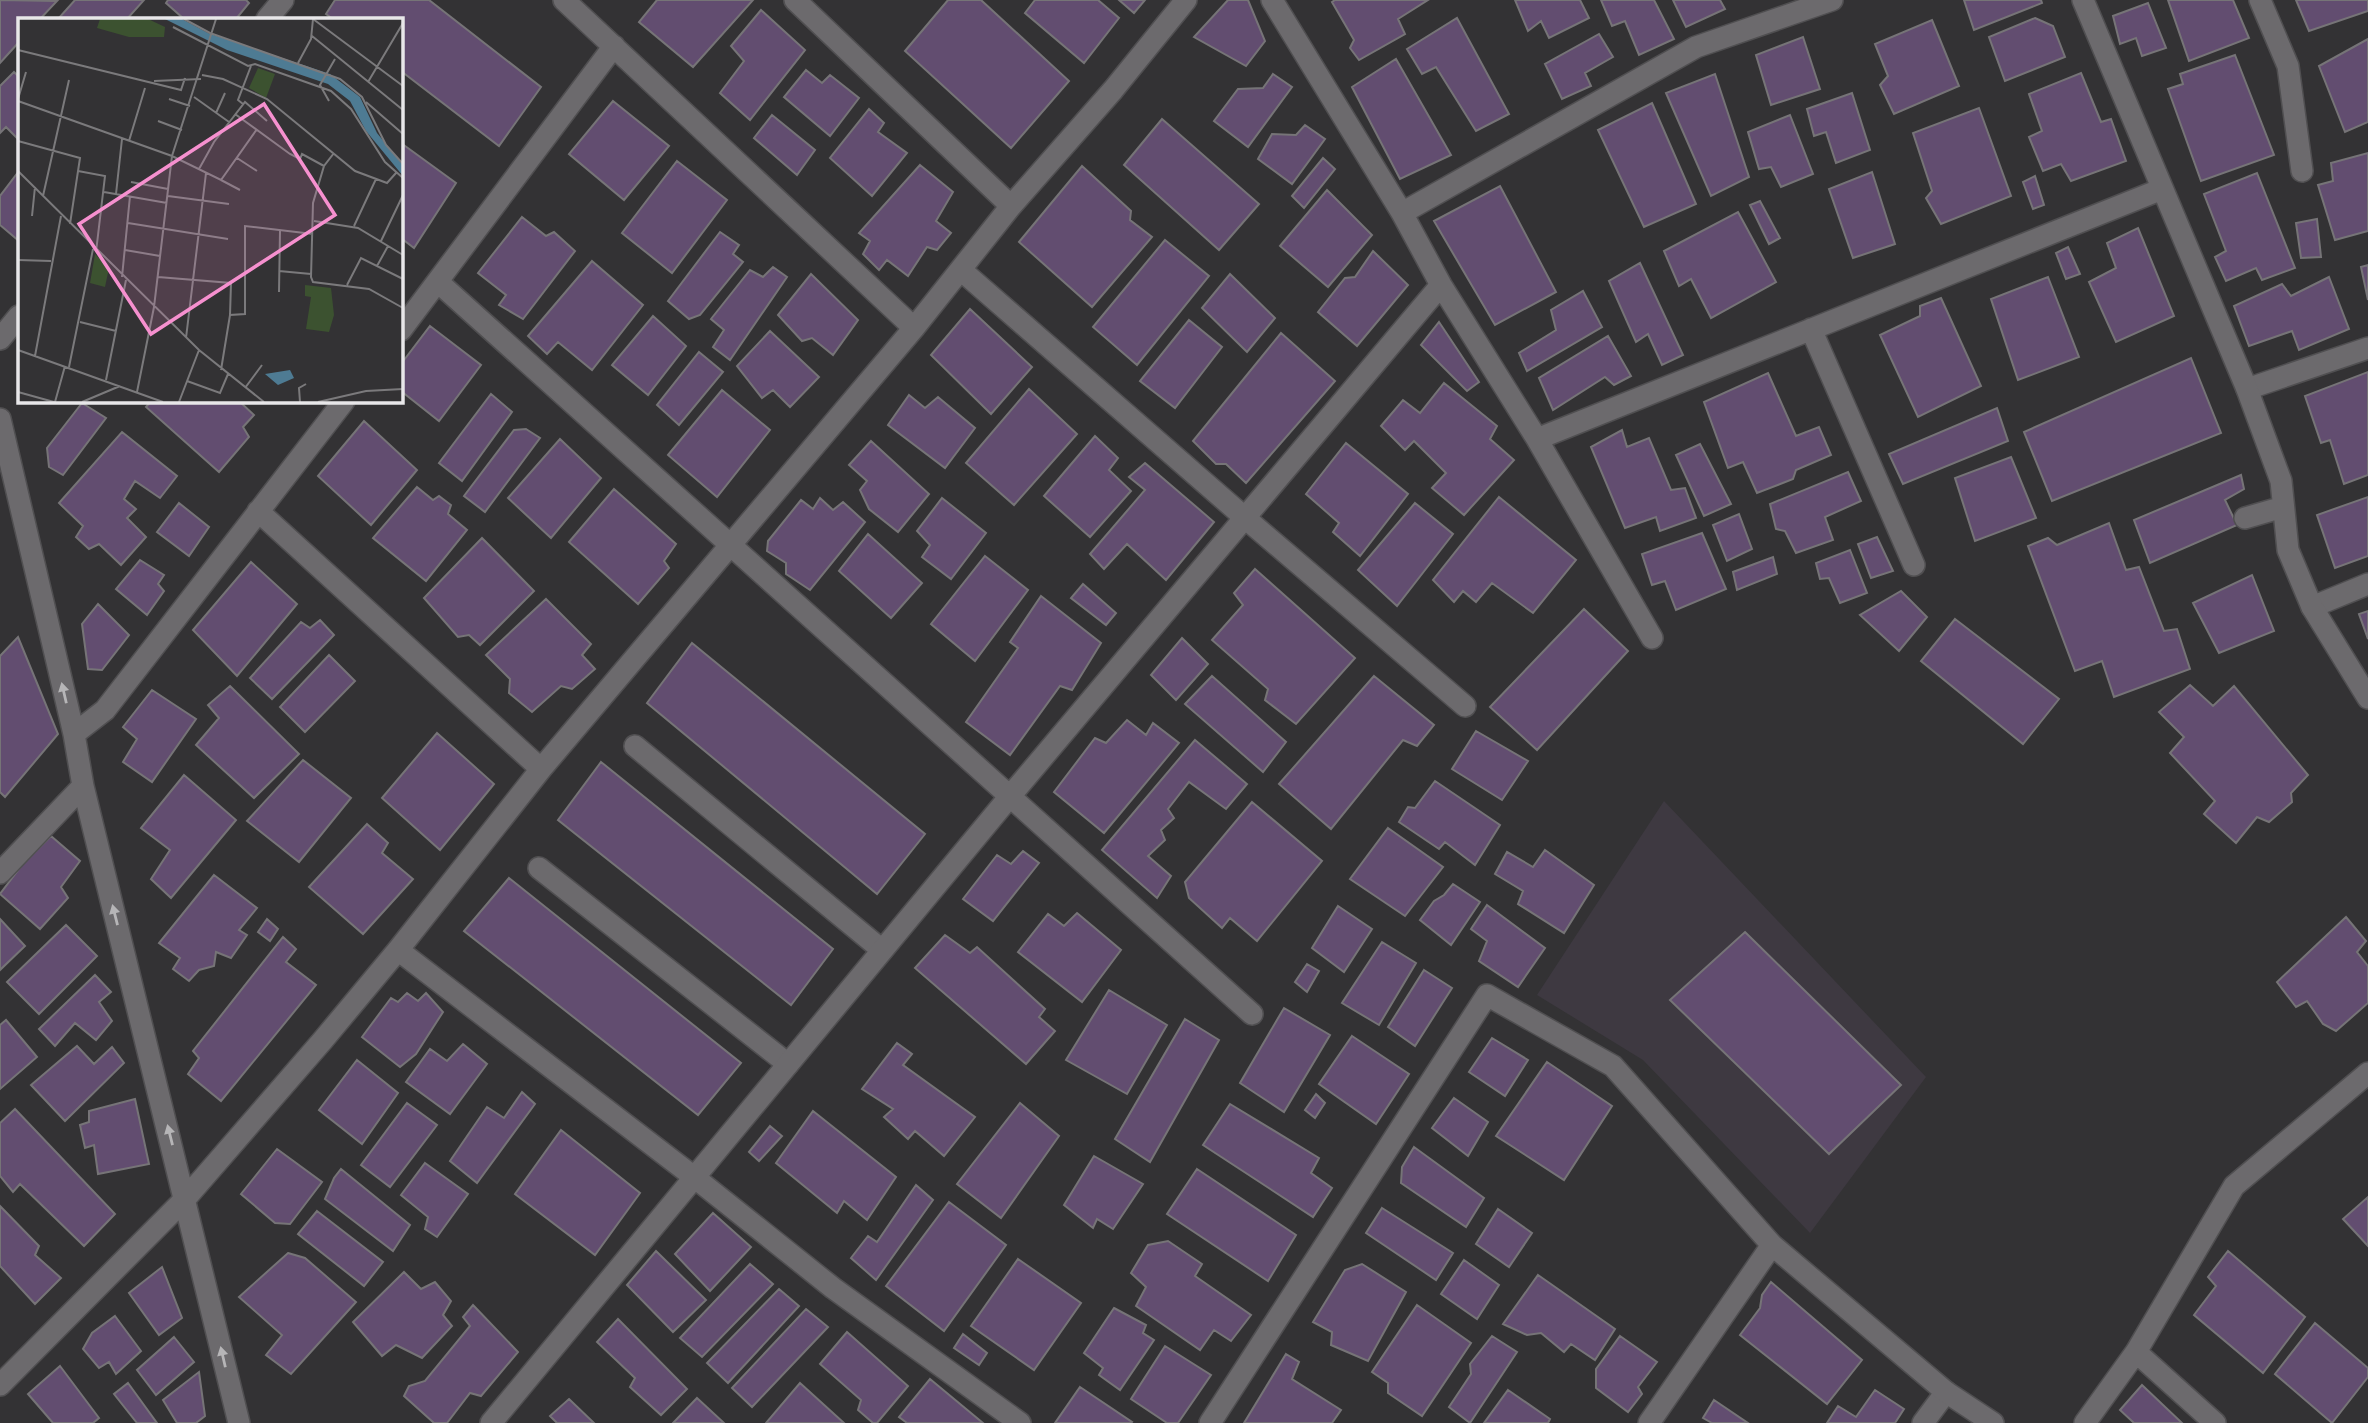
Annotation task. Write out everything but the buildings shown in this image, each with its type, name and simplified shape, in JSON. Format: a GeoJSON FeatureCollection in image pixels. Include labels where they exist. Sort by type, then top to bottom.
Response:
{"type":"FeatureCollection","features":[{"type":"Feature","properties":{"kind":"street"},"geometry":{"type":"LineString","coordinates":[[268,18],[283,0]]}},
{"type":"Feature","properties":{"kind":"street"},"geometry":{"type":"LineString","coordinates":[[564,0],[914,328]]}},
{"type":"Feature","properties":{"kind":"street"},"geometry":{"type":"LineString","coordinates":[[795,0],[1011,206]]}},
{"type":"Feature","properties":{"kind":"street"},"geometry":{"type":"LineString","coordinates":[[0,1385],[185,1199],[398,950],[541,769],[914,328],[1011,206],[1114,90],[1186,0]]}},
{"type":"Feature","properties":{"kind":"street"},"geometry":{"type":"LineString","coordinates":[[1272,0],[1402,213],[1441,285],[1537,439],[1653,638]]}},
{"type":"Feature","properties":{"kind":"street"},"geometry":{"type":"LineString","coordinates":[[1402,213],[1696,47],[1832,0]]}},
{"type":"Feature","properties":{"kind":"street"},"geometry":{"type":"LineString","coordinates":[[2083,0],[2247,389],[2281,481],[2288,550],[2312,607],[2368,698]]}},
{"type":"Feature","properties":{"kind":"street"},"geometry":{"type":"LineString","coordinates":[[2260,0],[2288,66],[2302,171]]}},
{"type":"Feature","properties":{"kind":"street"},"geometry":{"type":"LineString","coordinates":[[402,329],[614,46]]}},
{"type":"Feature","properties":{"kind":"street"},"geometry":{"type":"LineString","coordinates":[[1537,439],[2162,189]]}},
{"type":"Feature","properties":{"kind":"street"},"geometry":{"type":"LineString","coordinates":[[961,270],[1465,706]]}},
{"type":"Feature","properties":{"kind":"street"},"geometry":{"type":"LineString","coordinates":[[439,282],[1252,1014]]}},
{"type":"Feature","properties":{"kind":"street"},"geometry":{"type":"LineString","coordinates":[[491,1423],[1011,795],[1441,285]]}},
{"type":"Feature","properties":{"kind":"street"},"geometry":{"type":"LineString","coordinates":[[0,339],[18,317]]}},
{"type":"Feature","properties":{"kind":"street"},"geometry":{"type":"LineString","coordinates":[[1811,329],[1914,565]]}},
{"type":"Feature","properties":{"kind":"street"},"geometry":{"type":"LineString","coordinates":[[2247,389],[2368,348]]}},
{"type":"Feature","properties":{"kind":"street"},"geometry":{"type":"LineString","coordinates":[[74,734],[105,710],[343,402]]}},
{"type":"Feature","properties":{"kind":"street"},"geometry":{"type":"LineString","coordinates":[[0,419],[74,734],[83,786],[239,1423]]}},
{"type":"Feature","properties":{"kind":"street"},"geometry":{"type":"LineString","coordinates":[[2245,518],[2283,507]]}},
{"type":"Feature","properties":{"kind":"street"},"geometry":{"type":"LineString","coordinates":[[258,511],[541,769]]}},
{"type":"Feature","properties":{"kind":"street"},"geometry":{"type":"LineString","coordinates":[[2312,607],[2368,584]]}},
{"type":"Feature","properties":{"kind":"street"},"geometry":{"type":"LineString","coordinates":[[635,746],[882,950]]}},
{"type":"Feature","properties":{"kind":"street"},"geometry":{"type":"LineString","coordinates":[[0,873],[83,786]]}},
{"type":"Feature","properties":{"kind":"street"},"geometry":{"type":"LineString","coordinates":[[539,868],[788,1064]]}},
{"type":"Feature","properties":{"kind":"street"},"geometry":{"type":"LineString","coordinates":[[398,950],[694,1177],[833,1288],[1020,1423]]}},
{"type":"Feature","properties":{"kind":"street"},"geometry":{"type":"LineString","coordinates":[[1210,1423],[1487,995],[1613,1066],[1772,1245],[1946,1392],[1993,1423]]}},
{"type":"Feature","properties":{"kind":"street"},"geometry":{"type":"LineString","coordinates":[[2085,1423],[2136,1352],[2234,1186],[2368,1073]]}},
{"type":"Feature","properties":{"kind":"street"},"geometry":{"type":"LineString","coordinates":[[1649,1423],[1772,1245]]}},
{"type":"Feature","properties":{"kind":"street"},"geometry":{"type":"LineString","coordinates":[[2136,1352],[2215,1423]]}},
{"type":"Feature","properties":{"kind":"street"},"geometry":{"type":"LineString","coordinates":[[1923,1423],[1946,1392]]}},
{"type":"Feature","properties":{"kind":"shaded area"},"geometry":{"type":"Polygon","coordinates":[[[1664,801],[1926,1077],[1810,1233],[1643,1060],[1537,995],[1664,801]]]}}]}
